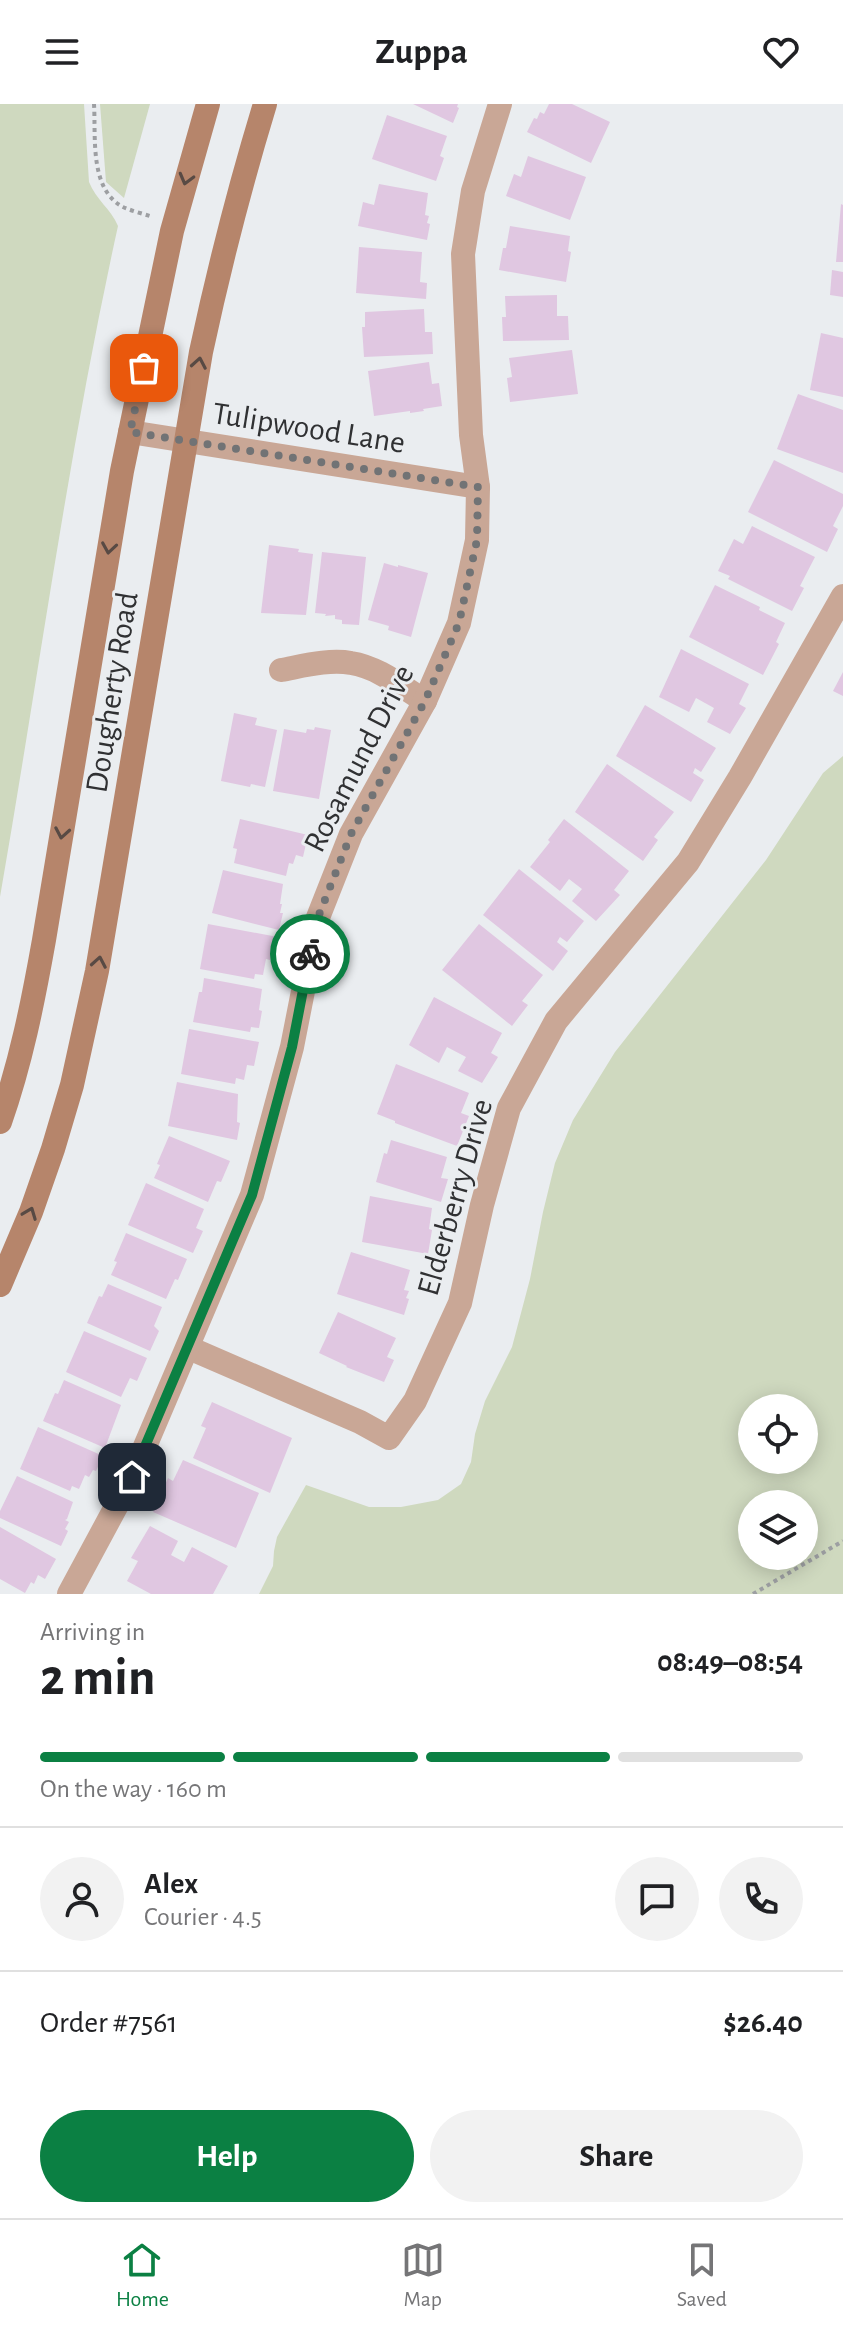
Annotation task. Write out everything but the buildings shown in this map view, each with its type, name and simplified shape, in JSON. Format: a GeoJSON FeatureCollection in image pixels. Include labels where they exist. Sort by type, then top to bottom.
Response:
{"type":"FeatureCollection","features":[{"type":"Feature","properties":{"kind":"main road","name":"Dougherty Road"},"geometry":{"type":"LineString","coordinates":[[0,1122],[30,1017],[122,471],[174,225],[208,104]]}},
{"type":"Feature","properties":{"kind":"main road","name":"Dougherty Road"},"geometry":{"type":"LineString","coordinates":[[0,1285],[31,1212],[72,1085],[97,971],[186,440],[217,277],[265,104]]}},
{"type":"Feature","properties":{"kind":"street","name":"Rosamund Drive"},"geometry":{"type":"LineString","coordinates":[[69,1594],[132,1477],[252,1195],[292,1047],[317,920],[351,834],[425,701],[459,623],[477,540],[478,487],[471,435],[463,254],[473,191],[500,104]]}},
{"type":"Feature","properties":{"kind":"street","name":"Tulipwood Lane"},"geometry":{"type":"LineString","coordinates":[[130,432],[478,487]]}},
{"type":"Feature","properties":{"kind":"street","name":"Elderberry Drive"},"geometry":{"type":"LineString","coordinates":[[189,1348],[360,1422],[389,1438],[415,1401],[460,1303],[482,1205],[509,1108],[556,1021],[688,862],[843,596]]}},
{"type":"Feature","properties":{"kind":"street"},"geometry":{"type":"LineString","coordinates":[[281,670],[311,664],[350,663],[374,670],[425,701]]}},
{"type":"Feature","properties":{"kind":"path"},"geometry":{"type":"LineString","coordinates":[[94,104],[98,171],[106,193],[124,207],[174,225]]}},
{"type":"Feature","properties":{"kind":"path"},"geometry":{"type":"LineString","coordinates":[[753,1594],[843,1541]]}},
{"type":"Feature","properties":{"kind":"green space"},"geometry":{"type":"Polygon","coordinates":[[[0,104],[84,104],[89,182],[118,226],[69,477],[0,897],[0,104]]]}},
{"type":"Feature","properties":{"kind":"green space"},"geometry":{"type":"Polygon","coordinates":[[[100,104],[150,104],[124,198],[106,182],[100,104]]]}},
{"type":"Feature","properties":{"kind":"green space"},"geometry":{"type":"Polygon","coordinates":[[[843,756],[843,1594],[259,1594],[273,1566],[277,1537],[306,1485],[369,1507],[401,1507],[438,1500],[461,1484],[471,1462],[485,1401],[512,1347],[555,1163],[573,1120],[615,1052],[766,860],[823,773],[843,756]]]}},
{"type":"Feature","properties":{"kind":"way so far"},"geometry":{"type":"LineString","coordinates":[[144,368],[130,432],[478,487],[477,540],[459,623],[425,701],[351,834],[317,920],[310,954]]}},
{"type":"Feature","properties":{"kind":"route"},"geometry":{"type":"LineString","coordinates":[[132,1477],[252,1195],[292,1047],[310,954]]}}]}
